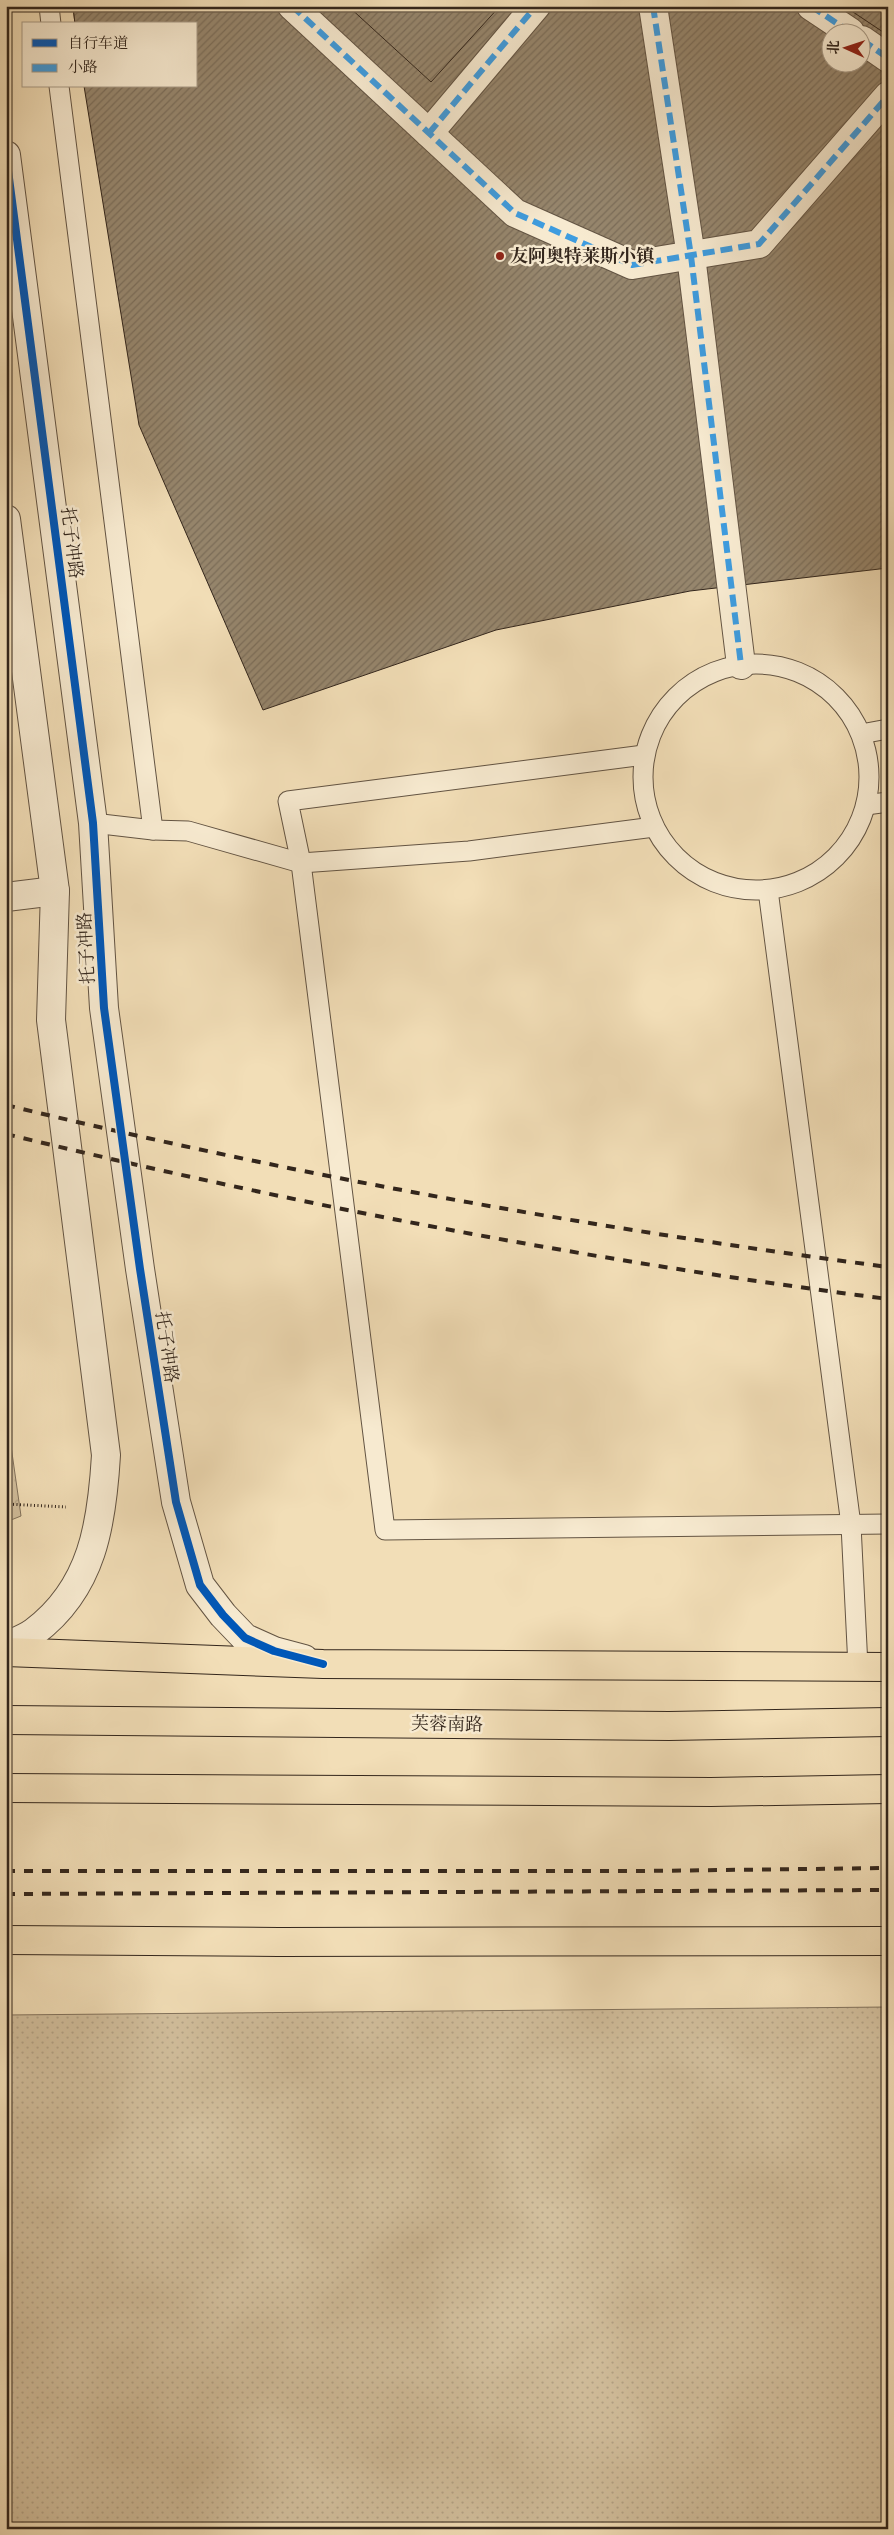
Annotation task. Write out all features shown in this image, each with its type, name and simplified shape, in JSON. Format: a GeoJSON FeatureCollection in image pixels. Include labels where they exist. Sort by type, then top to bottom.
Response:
{"type":"FeatureCollection","features":[{"type":"Feature","properties":{"kind":"main road"},"geometry":{"type":"LineString","coordinates":[[6,1652],[323,1664],[888,1667]]}},
{"type":"Feature","properties":{"kind":"main road","name":"芙蓉南路"},"geometry":{"type":"LineString","coordinates":[[6,1720],[669,1726],[888,1722]]}},
{"type":"Feature","properties":{"kind":"main road"},"geometry":{"type":"LineString","coordinates":[[6,1788],[711,1792],[888,1789]]}},
{"type":"Feature","properties":{"kind":"main road"},"geometry":{"type":"LineString","coordinates":[[6,1940],[279,1942],[888,1940]]}},
{"type":"Feature","properties":{"kind":"street"},"geometry":{"type":"LineString","coordinates":[[292,6],[515,213],[632,265],[759,244],[888,96]]}},
{"type":"Feature","properties":{"kind":"street"},"geometry":{"type":"LineString","coordinates":[[430,134],[536,6]]}},
{"type":"Feature","properties":{"kind":"street"},"geometry":{"type":"LineString","coordinates":[[653,6],[691,256],[740,665]]}},
{"type":"Feature","properties":{"kind":"street"},"geometry":{"type":"LineString","coordinates":[[811,6],[835,22]]}},
{"type":"Feature","properties":{"kind":"street"},"geometry":{"type":"LineString","coordinates":[[872,47],[888,58]]}},
{"type":"Feature","properties":{"kind":"street","name":"托子冲路"},"geometry":{"type":"LineString","coordinates":[[6,155],[93,823],[104,1008],[166,1444],[186,1544],[200,1585],[223,1615],[245,1638],[274,1651],[323,1664]]}},
{"type":"Feature","properties":{"kind":"street","name":"托子冲路"},"geometry":{"type":"LineString","coordinates":[[6,519],[55,891],[51,1020],[106,1454],[103,1497],[95,1538],[87,1564],[74,1591],[33,1634],[6,1646]]}},
{"type":"Feature","properties":{"kind":"street"},"geometry":{"type":"LineString","coordinates":[[6,897],[55,891]]}},
{"type":"Feature","properties":{"kind":"lane"},"geometry":{"type":"LineString","coordinates":[[49,6],[51,22]]}},
{"type":"Feature","properties":{"kind":"lane"},"geometry":{"type":"LineString","coordinates":[[59,88],[153,830]]}},
{"type":"Feature","properties":{"kind":"lane"},"geometry":{"type":"LineString","coordinates":[[740,665],[780,666],[816,681],[840,700],[861,734],[869,766],[866,805],[850,841],[814,876],[768,890],[721,886],[686,867],[654,828],[641,788],[644,754],[652,732],[670,703],[701,678],[740,665]]}},
{"type":"Feature","properties":{"kind":"lane"},"geometry":{"type":"LineString","coordinates":[[861,734],[888,730]]}},
{"type":"Feature","properties":{"kind":"lane"},"geometry":{"type":"LineString","coordinates":[[644,754],[288,801],[300,863],[385,1530],[888,1524]]}},
{"type":"Feature","properties":{"kind":"lane"},"geometry":{"type":"LineString","coordinates":[[866,805],[888,802]]}},
{"type":"Feature","properties":{"kind":"lane"},"geometry":{"type":"LineString","coordinates":[[93,823],[153,830],[188,831],[300,863],[469,851],[654,828]]}},
{"type":"Feature","properties":{"kind":"lane"},"geometry":{"type":"LineString","coordinates":[[768,890],[851,1525],[858,1667]]}},
{"type":"Feature","properties":{"kind":"path"},"geometry":{"type":"LineString","coordinates":[[6,1504],[68,1507]]}},
{"type":"Feature","properties":{"kind":"green space"},"geometry":{"type":"Polygon","coordinates":[[[6,1411],[21,1516],[6,1522],[6,1411]]]}},
{"type":"Feature","properties":{"kind":"green space"},"geometry":{"type":"Polygon","coordinates":[[[888,2007],[888,2529],[6,2529],[6,2015],[888,2007]]]}},
{"type":"Feature","properties":{"kind":"building"},"geometry":{"type":"Polygon","coordinates":[[[73,6],[231,6],[379,141],[293,237],[129,88],[198,88],[198,22],[75,22],[73,6]]]}},
{"type":"Feature","properties":{"kind":"building","name":"友阿奥特莱斯小镇"},"geometry":{"type":"Polygon","coordinates":[[[73,6],[888,6],[888,568],[690,591],[496,630],[263,710],[139,425],[84,88],[198,88],[198,22],[75,22],[73,6]]]}},
{"type":"Feature","properties":{"kind":"building"},"geometry":{"type":"Polygon","coordinates":[[[348,6],[500,6],[431,82],[348,6]]]}},
{"type":"Feature","properties":{"kind":"building"},"geometry":{"type":"Polygon","coordinates":[[[844,6],[888,6],[888,32],[886,34],[872,25],[872,22],[868,22],[844,6]]]}},
{"type":"Feature","properties":{"kind":"railway"},"geometry":{"type":"LineString","coordinates":[[6,1105],[225,1155],[445,1198],[666,1235],[888,1267]]}},
{"type":"Feature","properties":{"kind":"railway"},"geometry":{"type":"LineString","coordinates":[[6,1134],[225,1184],[445,1229],[666,1267],[888,1299]]}},
{"type":"Feature","properties":{"kind":"railway"},"geometry":{"type":"LineString","coordinates":[[6,1871],[642,1871],[888,1868]]}},
{"type":"Feature","properties":{"kind":"railway"},"geometry":{"type":"LineString","coordinates":[[6,1894],[888,1890]]}},
{"type":"Feature","properties":{"kind":"marked path"},"geometry":{"type":"LineString","coordinates":[[292,6],[515,213],[632,265],[759,244],[888,96]]}},
{"type":"Feature","properties":{"kind":"marked path"},"geometry":{"type":"LineString","coordinates":[[429,133],[536,6]]}},
{"type":"Feature","properties":{"kind":"marked path"},"geometry":{"type":"LineString","coordinates":[[653,6],[691,256],[741,665]]}},
{"type":"Feature","properties":{"kind":"marked path"},"geometry":{"type":"LineString","coordinates":[[811,6],[835,22]]}},
{"type":"Feature","properties":{"kind":"marked path"},"geometry":{"type":"LineString","coordinates":[[872,47],[888,58]]}},
{"type":"Feature","properties":{"kind":"cycle path"},"geometry":{"type":"LineString","coordinates":[[6,155],[93,823],[104,1008],[140,1269],[176,1502],[200,1585],[223,1615],[245,1638],[274,1651],[323,1664]]}},
{"type":"Feature","properties":{"kind":"place","name":"友阿奥特莱斯小镇"},"geometry":{"type":"Point","coordinates":[500,256]}}]}
